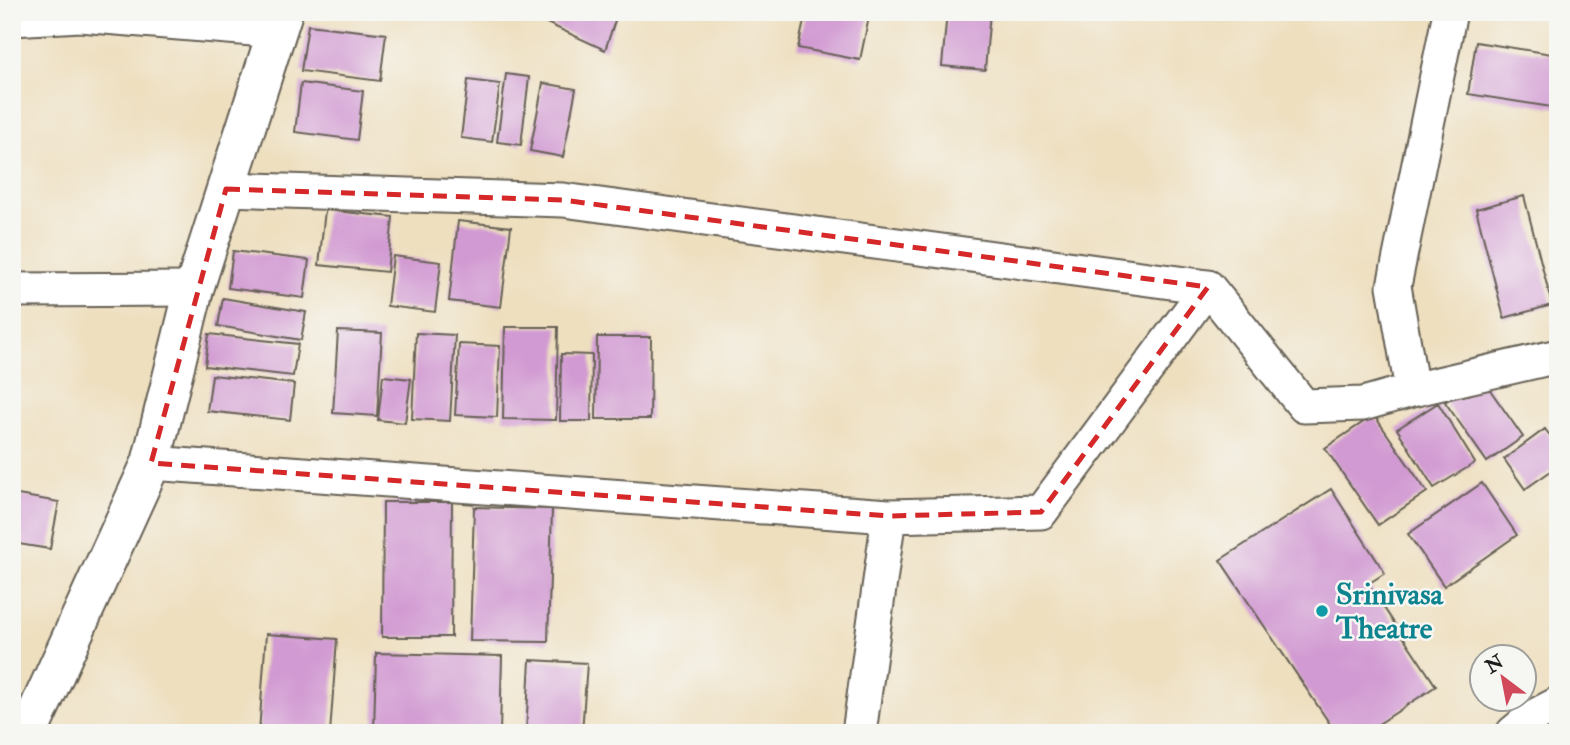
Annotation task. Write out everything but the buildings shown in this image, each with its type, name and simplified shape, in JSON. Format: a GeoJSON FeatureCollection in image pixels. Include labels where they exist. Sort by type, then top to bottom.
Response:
{"type":"FeatureCollection","features":[{"type":"Feature","properties":{"kind":"street"},"geometry":{"type":"LineString","coordinates":[[1412,390],[1394,286],[1450,12]]}},
{"type":"Feature","properties":{"kind":"street"},"geometry":{"type":"LineString","coordinates":[[12,19],[80,15],[280,22],[194,289],[151,463],[27,733]]}},
{"type":"Feature","properties":{"kind":"street"},"geometry":{"type":"LineString","coordinates":[[226,189],[563,200],[1208,287],[1304,406],[1363,404],[1558,356]]}},
{"type":"Feature","properties":{"kind":"street"},"geometry":{"type":"LineString","coordinates":[[151,463],[889,516],[1041,512],[1208,287]]}},
{"type":"Feature","properties":{"kind":"street"},"geometry":{"type":"LineString","coordinates":[[12,290],[194,289]]}},
{"type":"Feature","properties":{"kind":"street"},"geometry":{"type":"LineString","coordinates":[[859,733],[889,516]]}},
{"type":"Feature","properties":{"kind":"highlighted area"},"geometry":{"type":"Polygon","coordinates":[[[226,189],[563,200],[1208,287],[1041,512],[889,516],[151,463],[226,189]]]}},
{"type":"Feature","properties":{"kind":"place","name":"Srinivasa Theatre"},"geometry":{"type":"Point","coordinates":[1322,611]}}]}
